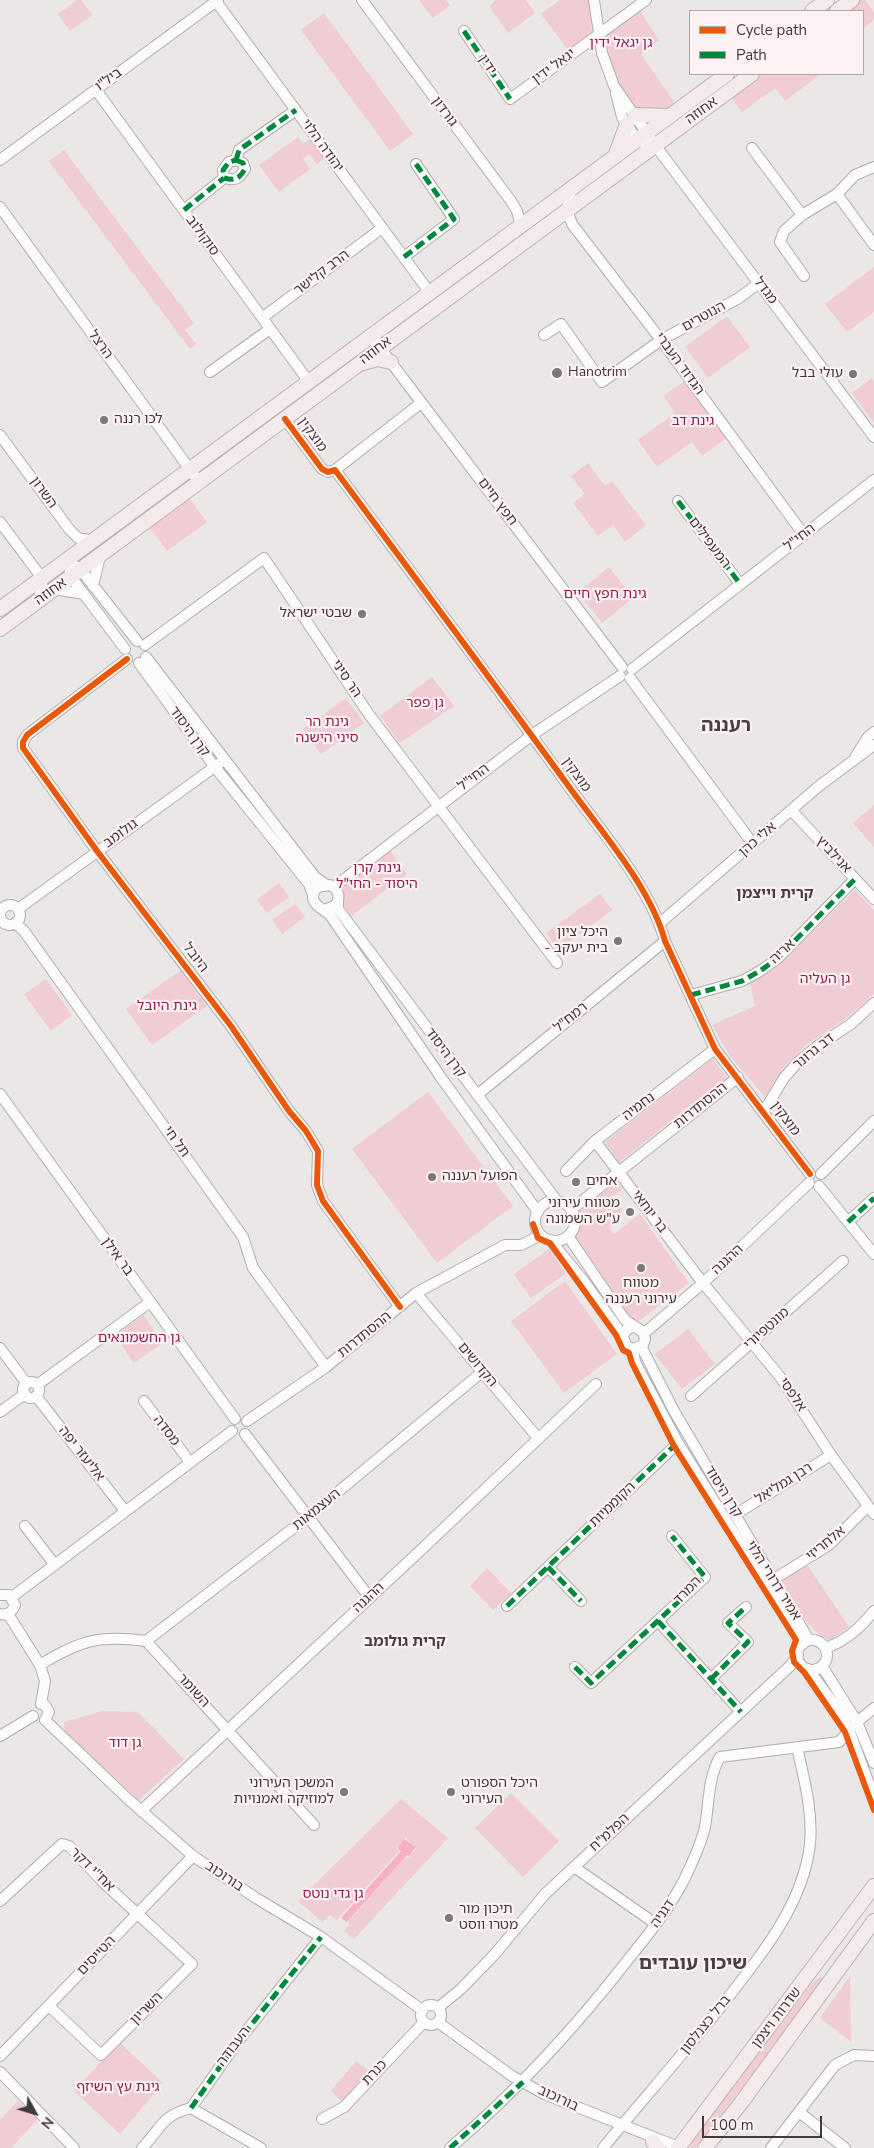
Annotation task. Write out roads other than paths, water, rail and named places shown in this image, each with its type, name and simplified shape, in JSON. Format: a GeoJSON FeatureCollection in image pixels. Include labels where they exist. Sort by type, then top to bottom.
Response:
{"type":"FeatureCollection","features":[{"type":"Feature","properties":{"kind":"main road"},"geometry":{"type":"LineString","coordinates":[[813,10],[827,0]]}},
{"type":"Feature","properties":{"kind":"main road"},"geometry":{"type":"LineString","coordinates":[[838,10],[852,0]]}},
{"type":"Feature","properties":{"kind":"main road","name":"אחוזה"},"geometry":{"type":"LineString","coordinates":[[0,610],[726,75]]}},
{"type":"Feature","properties":{"kind":"main road","name":"אחוזה"},"geometry":{"type":"LineString","coordinates":[[0,629],[751,75]]}},
{"type":"Feature","properties":{"kind":"main road"},"geometry":{"type":"LineString","coordinates":[[615,156],[631,120],[669,116]]}},
{"type":"Feature","properties":{"kind":"main road"},"geometry":{"type":"LineString","coordinates":[[358,365],[377,359],[391,362]]}},
{"type":"Feature","properties":{"kind":"main road","name":"שדרות ויצמן"},"geometry":{"type":"LineString","coordinates":[[679,2147],[874,1886]]}},
{"type":"Feature","properties":{"kind":"main road","name":"שדרות ויצמן"},"geometry":{"type":"LineString","coordinates":[[705,2148],[733,2114],[874,1922]]}},
{"type":"Feature","properties":{"kind":"main road"},"geometry":{"type":"LineString","coordinates":[[862,1938],[874,1928]]}},
{"type":"Feature","properties":{"kind":"street","name":"גורדון"},"geometry":{"type":"LineString","coordinates":[[362,0],[511,201],[517,211],[521,226]]}},
{"type":"Feature","properties":{"kind":"street","name":"מגדל"},"geometry":{"type":"LineString","coordinates":[[594,0],[598,35],[622,117],[631,120],[642,136],[655,146],[874,437]]}},
{"type":"Feature","properties":{"kind":"street","name":"יגאל ידין"},"geometry":{"type":"LineString","coordinates":[[510,99],[646,0]]}},
{"type":"Feature","properties":{"kind":"street","name":"ביל\"ו"},"geometry":{"type":"LineString","coordinates":[[0,160],[216,1]]}},
{"type":"Feature","properties":{"kind":"street","name":"יהודה הלוי"},"geometry":{"type":"LineString","coordinates":[[216,1],[430,293]]}},
{"type":"Feature","properties":{"kind":"street","name":"ידין"},"geometry":{"type":"LineString","coordinates":[[464,31],[510,99]]}},
{"type":"Feature","properties":{"kind":"street","name":"סוקולוב"},"geometry":{"type":"LineString","coordinates":[[96,90],[309,382]]}},
{"type":"Feature","properties":{"kind":"street"},"geometry":{"type":"LineString","coordinates":[[236,160],[239,150],[296,110]]}},
{"type":"Feature","properties":{"kind":"street"},"geometry":{"type":"LineString","coordinates":[[752,148],[802,216]]}},
{"type":"Feature","properties":{"kind":"street"},"geometry":{"type":"LineString","coordinates":[[236,160],[243,163],[245,169],[240,177],[232,180],[224,178],[223,170],[229,162],[236,160]]}},
{"type":"Feature","properties":{"kind":"street"},"geometry":{"type":"LineString","coordinates":[[404,257],[454,219],[416,164]]}},
{"type":"Feature","properties":{"kind":"street"},"geometry":{"type":"LineString","coordinates":[[804,276],[780,242],[784,231],[802,216],[837,194],[855,175],[874,167]]}},
{"type":"Feature","properties":{"kind":"street"},"geometry":{"type":"LineString","coordinates":[[184,210],[224,178]]}},
{"type":"Feature","properties":{"kind":"street"},"geometry":{"type":"LineString","coordinates":[[567,210],[571,189]]}},
{"type":"Feature","properties":{"kind":"street"},"geometry":{"type":"LineString","coordinates":[[837,194],[874,245]]}},
{"type":"Feature","properties":{"kind":"street","name":"הרצל"},"geometry":{"type":"LineString","coordinates":[[0,207],[199,482]]}},
{"type":"Feature","properties":{"kind":"street","name":"הגדוד העברי"},"geometry":{"type":"LineString","coordinates":[[567,210],[572,224],[661,340],[804,535]]}},
{"type":"Feature","properties":{"kind":"street","name":"הרב קלישר"},"geometry":{"type":"LineString","coordinates":[[262,318],[382,228]]}},
{"type":"Feature","properties":{"kind":"street","name":"הנוטרים"},"geometry":{"type":"LineString","coordinates":[[544,335],[561,324],[602,382],[661,340],[732,302],[759,283]]}},
{"type":"Feature","properties":{"kind":"street"},"geometry":{"type":"LineString","coordinates":[[210,372],[270,329]]}},
{"type":"Feature","properties":{"kind":"street","name":"חפץ חיים"},"geometry":{"type":"LineString","coordinates":[[371,336],[753,844]]}},
{"type":"Feature","properties":{"kind":"street"},"geometry":{"type":"LineString","coordinates":[[335,470],[421,403]]}},
{"type":"Feature","properties":{"kind":"street","name":"מוצקין"},"geometry":{"type":"LineString","coordinates":[[285,419],[322,469],[328,472],[335,470],[532,735],[635,878],[660,923],[665,941],[715,1049],[874,1254]]}},
{"type":"Feature","properties":{"kind":"street","name":"השרון"},"geometry":{"type":"LineString","coordinates":[[0,435],[69,529],[78,538],[94,541]]}},
{"type":"Feature","properties":{"kind":"street","name":"החי\"ל"},"geometry":{"type":"LineString","coordinates":[[330,886],[532,735],[626,673],[874,480]]}},
{"type":"Feature","properties":{"kind":"street","name":"המעפילים"},"geometry":{"type":"LineString","coordinates":[[678,501],[740,584]]}},
{"type":"Feature","properties":{"kind":"street"},"geometry":{"type":"LineString","coordinates":[[0,522],[42,578],[42,587],[38,601]]}},
{"type":"Feature","properties":{"kind":"street"},"geometry":{"type":"LineString","coordinates":[[93,586],[100,556]]}},
{"type":"Feature","properties":{"kind":"street","name":"הר סיני"},"geometry":{"type":"LineString","coordinates":[[140,643],[264,558],[368,713],[557,964]]}},
{"type":"Feature","properties":{"kind":"street"},"geometry":{"type":"LineString","coordinates":[[67,561],[76,574],[84,594],[132,663],[142,660],[147,651],[93,586],[76,574]]}},
{"type":"Feature","properties":{"kind":"street"},"geometry":{"type":"LineString","coordinates":[[54,589],[84,594]]}},
{"type":"Feature","properties":{"kind":"street"},"geometry":{"type":"LineString","coordinates":[[126,654],[128,644],[140,643]]}},
{"type":"Feature","properties":{"kind":"street","name":"היובל"},"geometry":{"type":"LineString","coordinates":[[126,654],[27,735],[23,742],[23,748],[97,851],[231,1026],[289,1111],[306,1131],[318,1151],[317,1185],[323,1201],[400,1307]]}},
{"type":"Feature","properties":{"kind":"street","name":"קרן היסוד"},"geometry":{"type":"LineString","coordinates":[[142,660],[225,759],[315,877],[330,886]]}},
{"type":"Feature","properties":{"kind":"street","name":"קרן היסוד"},"geometry":{"type":"LineString","coordinates":[[142,660],[214,766],[309,884],[313,895]]}},
{"type":"Feature","properties":{"kind":"street","name":"אלי כהן"},"geometry":{"type":"LineString","coordinates":[[856,757],[868,737],[874,732]]}},
{"type":"Feature","properties":{"kind":"street","name":"אלי כהן"},"geometry":{"type":"LineString","coordinates":[[660,923],[819,786],[874,745]]}},
{"type":"Feature","properties":{"kind":"street","name":"גולומב"},"geometry":{"type":"LineString","coordinates":[[18,909],[225,759]]}},
{"type":"Feature","properties":{"kind":"street","name":"אנילביץ"},"geometry":{"type":"LineString","coordinates":[[792,811],[874,899]]}},
{"type":"Feature","properties":{"kind":"street","name":"אריה"},"geometry":{"type":"LineString","coordinates":[[691,995],[742,981],[760,971],[778,958],[855,879]]}},
{"type":"Feature","properties":{"kind":"street"},"geometry":{"type":"LineString","coordinates":[[330,886],[338,894],[338,902],[332,908],[324,910],[316,906],[313,895],[317,887],[330,886]]}},
{"type":"Feature","properties":{"kind":"street","name":"קרן היסוד"},"geometry":{"type":"LineString","coordinates":[[338,902],[338,909],[557,1202]]}},
{"type":"Feature","properties":{"kind":"street"},"geometry":{"type":"LineString","coordinates":[[2,904],[18,909],[19,917],[15,923],[2,924],[0,915],[2,904]]}},
{"type":"Feature","properties":{"kind":"street","name":"קרן היסוד"},"geometry":{"type":"LineString","coordinates":[[324,910],[330,914],[442,1079],[538,1212]]}},
{"type":"Feature","properties":{"kind":"street","name":"תל חי"},"geometry":{"type":"LineString","coordinates":[[15,923],[24,931],[244,1237],[253,1268],[326,1367]]}},
{"type":"Feature","properties":{"kind":"street","name":"רמח\"ל"},"geometry":{"type":"LineString","coordinates":[[477,1095],[665,941]]}},
{"type":"Feature","properties":{"kind":"street","name":"דב גרונר"},"geometry":{"type":"LineString","coordinates":[[764,1111],[784,1078],[798,1062],[819,1045],[851,1024],[874,1004]]}},
{"type":"Feature","properties":{"kind":"street","name":"נחמיה"},"geometry":{"type":"LineString","coordinates":[[566,1171],[595,1141],[715,1049]]}},
{"type":"Feature","properties":{"kind":"street","name":"ההסתדרות"},"geometry":{"type":"LineString","coordinates":[[571,1210],[738,1077]]}},
{"type":"Feature","properties":{"kind":"street","name":"בר אילן"},"geometry":{"type":"LineString","coordinates":[[0,1094],[235,1419]]}},
{"type":"Feature","properties":{"kind":"street","name":"ההגנה"},"geometry":{"type":"LineString","coordinates":[[639,1329],[648,1330],[703,1283],[815,1179],[874,1121]]}},
{"type":"Feature","properties":{"kind":"street","name":"בר יוחאי"},"geometry":{"type":"LineString","coordinates":[[595,1141],[703,1283]]}},
{"type":"Feature","properties":{"kind":"street"},"geometry":{"type":"LineString","coordinates":[[848,1222],[874,1198]]}},
{"type":"Feature","properties":{"kind":"street"},"geometry":{"type":"LineString","coordinates":[[551,1241],[557,1241],[572,1232],[575,1221],[571,1210],[562,1203],[546,1204],[538,1212],[535,1223],[541,1235],[551,1241],[586,1284],[623,1336],[626,1346],[637,1348],[646,1339],[639,1329],[625,1320],[568,1236]]}},
{"type":"Feature","properties":{"kind":"street","name":"ההסתדרות"},"geometry":{"type":"LineString","coordinates":[[247,1421],[326,1367],[416,1293],[505,1246],[521,1245],[541,1235]]}},
{"type":"Feature","properties":{"kind":"street","name":"מונטפיורי"},"geometry":{"type":"LineString","coordinates":[[691,1396],[843,1261]]}},
{"type":"Feature","properties":{"kind":"street","name":"אלפסי"},"geometry":{"type":"LineString","coordinates":[[703,1283],[781,1378],[831,1455],[871,1510]]}},
{"type":"Feature","properties":{"kind":"street","name":"הקדושים"},"geometry":{"type":"LineString","coordinates":[[416,1293],[538,1438]]}},
{"type":"Feature","properties":{"kind":"street"},"geometry":{"type":"LineString","coordinates":[[0,1412],[30,1388],[150,1302]]}},
{"type":"Feature","properties":{"kind":"street"},"geometry":{"type":"LineString","coordinates":[[623,1336],[627,1329],[639,1329]]}},
{"type":"Feature","properties":{"kind":"street"},"geometry":{"type":"LineString","coordinates":[[0,1348],[30,1388]]}},
{"type":"Feature","properties":{"kind":"street","name":"קרן היסוד"},"geometry":{"type":"LineString","coordinates":[[637,1348],[635,1362],[678,1442],[806,1642]]}},
{"type":"Feature","properties":{"kind":"street","name":"קרן היסוד"},"geometry":{"type":"LineString","coordinates":[[637,1348],[736,1514],[806,1642]]}},
{"type":"Feature","properties":{"kind":"street","name":"העצמאות"},"geometry":{"type":"LineString","coordinates":[[146,1641],[309,1516],[482,1372]]}},
{"type":"Feature","properties":{"kind":"street","name":"ההגנה"},"geometry":{"type":"LineString","coordinates":[[141,1811],[596,1384]]}},
{"type":"Feature","properties":{"kind":"street","name":"אליעזר יפה"},"geometry":{"type":"LineString","coordinates":[[30,1388],[31,1398],[36,1396],[125,1511]]}},
{"type":"Feature","properties":{"kind":"street","name":"מסדה"},"geometry":{"type":"LineString","coordinates":[[144,1401],[190,1462]]}},
{"type":"Feature","properties":{"kind":"street"},"geometry":{"type":"LineString","coordinates":[[241,1418],[247,1421],[249,1429],[245,1434],[239,1436],[232,1431],[232,1424],[235,1419],[241,1418]]}},
{"type":"Feature","properties":{"kind":"street"},"geometry":{"type":"LineString","coordinates":[[12,1597],[232,1431]]}},
{"type":"Feature","properties":{"kind":"street"},"geometry":{"type":"LineString","coordinates":[[245,1434],[370,1598]]}},
{"type":"Feature","properties":{"kind":"street","name":"הקוממיות"},"geometry":{"type":"LineString","coordinates":[[507,1606],[678,1442]]}},
{"type":"Feature","properties":{"kind":"street","name":"רבן גמליאל"},"geometry":{"type":"LineString","coordinates":[[736,1514],[831,1455]]}},
{"type":"Feature","properties":{"kind":"street","name":"אלחריזי"},"geometry":{"type":"LineString","coordinates":[[779,1576],[829,1544],[871,1510]]}},
{"type":"Feature","properties":{"kind":"street"},"geometry":{"type":"LineString","coordinates":[[25,1526],[54,1564]]}},
{"type":"Feature","properties":{"kind":"street","name":"המרד"},"geometry":{"type":"LineString","coordinates":[[576,1666],[591,1683],[705,1577],[672,1536]]}},
{"type":"Feature","properties":{"kind":"street"},"geometry":{"type":"LineString","coordinates":[[548,1567],[581,1601]]}},
{"type":"Feature","properties":{"kind":"street"},"geometry":{"type":"LineString","coordinates":[[0,1594],[12,1597]]}},
{"type":"Feature","properties":{"kind":"street"},"geometry":{"type":"LineString","coordinates":[[12,1597],[14,1605],[4,1614],[40,1665],[45,1681],[41,1704]]}},
{"type":"Feature","properties":{"kind":"street"},"geometry":{"type":"LineString","coordinates":[[710,1679],[748,1642],[728,1623],[746,1607]]}},
{"type":"Feature","properties":{"kind":"street"},"geometry":{"type":"LineString","coordinates":[[826,1648],[842,1642],[860,1628],[874,1611]]}},
{"type":"Feature","properties":{"kind":"street"},"geometry":{"type":"LineString","coordinates":[[658,1621],[741,1712]]}},
{"type":"Feature","properties":{"kind":"street"},"geometry":{"type":"LineString","coordinates":[[40,1665],[62,1652],[95,1640],[118,1638],[146,1641]]}},
{"type":"Feature","properties":{"kind":"street","name":"השומר"},"geometry":{"type":"LineString","coordinates":[[146,1641],[314,1825]]}},
{"type":"Feature","properties":{"kind":"street"},"geometry":{"type":"LineString","coordinates":[[790,1666],[795,1664],[806,1668],[813,1670],[822,1666],[827,1658],[826,1648],[821,1642],[806,1642],[798,1655],[806,1668],[840,1712],[850,1730],[874,1797]]}},
{"type":"Feature","properties":{"kind":"street","name":"הפלמ\"ח"},"geometry":{"type":"LineString","coordinates":[[439,2007],[494,1955],[545,1894],[790,1666],[798,1655]]}},
{"type":"Feature","properties":{"kind":"street"},"geometry":{"type":"LineString","coordinates":[[822,1666],[857,1722],[874,1763]]}},
{"type":"Feature","properties":{"kind":"street"},"geometry":{"type":"LineString","coordinates":[[33,1716],[34,1708],[41,1704]]}},
{"type":"Feature","properties":{"kind":"street"},"geometry":{"type":"LineString","coordinates":[[33,1716],[38,1721],[45,1720],[49,1712],[45,1705],[41,1704]]}},
{"type":"Feature","properties":{"kind":"street","name":"דגניה"},"geometry":{"type":"LineString","coordinates":[[450,2148],[523,2082],[574,2025],[656,1924],[677,1893],[695,1856],[704,1828],[714,1767],[720,1757],[839,1742],[857,1722],[874,1708]]}},
{"type":"Feature","properties":{"kind":"street"},"geometry":{"type":"LineString","coordinates":[[0,1736],[33,1716]]}},
{"type":"Feature","properties":{"kind":"street","name":"בורוכוב"},"geometry":{"type":"LineString","coordinates":[[45,1720],[141,1811],[194,1856],[256,1898],[321,1937],[422,2010]]}},
{"type":"Feature","properties":{"kind":"street","name":"ברל כצנלסון"},"geometry":{"type":"LineString","coordinates":[[603,2148],[737,1986],[770,1941],[789,1908],[804,1874],[810,1846],[811,1822],[807,1789],[797,1747]]}},
{"type":"Feature","properties":{"kind":"street","name":"אח''י דקר"},"geometry":{"type":"LineString","coordinates":[[0,1901],[62,1844],[69,1846],[138,1914]]}},
{"type":"Feature","properties":{"kind":"street","name":"הטייסים"},"geometry":{"type":"LineString","coordinates":[[0,2056],[194,1856]]}},
{"type":"Feature","properties":{"kind":"street"},"geometry":{"type":"LineString","coordinates":[[574,1867],[656,1924]]}},
{"type":"Feature","properties":{"kind":"street","name":"השריון"},"geometry":{"type":"LineString","coordinates":[[49,2006],[100,2055],[192,1964],[138,1914]]}},
{"type":"Feature","properties":{"kind":"street","name":"העבודה"},"geometry":{"type":"LineString","coordinates":[[191,2108],[236,2044],[321,1937]]}},
{"type":"Feature","properties":{"kind":"street"},"geometry":{"type":"LineString","coordinates":[[432,2004],[439,2007],[442,2014],[439,2023],[430,2025],[424,2022],[421,2016],[422,2010],[432,2004]]}},
{"type":"Feature","properties":{"kind":"street","name":"כנרת"},"geometry":{"type":"LineString","coordinates":[[322,2119],[344,2107],[424,2022]]}},
{"type":"Feature","properties":{"kind":"street","name":"בורוכוב"},"geometry":{"type":"LineString","coordinates":[[439,2023],[523,2082],[567,2104],[679,2147]]}},
{"type":"Feature","properties":{"kind":"street"},"geometry":{"type":"LineString","coordinates":[[771,2148],[835,2065],[854,2055],[874,2056]]}},
{"type":"Feature","properties":{"kind":"street"},"geometry":{"type":"LineString","coordinates":[[0,2072],[74,2148]]}},
{"type":"Feature","properties":{"kind":"street"},"geometry":{"type":"LineString","coordinates":[[142,2148],[165,2119],[176,2112],[191,2108],[261,2148]]}},
{"type":"Feature","properties":{"kind":"street"},"geometry":{"type":"LineString","coordinates":[[799,2112],[845,2148]]}},
{"type":"Feature","properties":{"kind":"street"},"geometry":{"type":"LineString","coordinates":[[712,2148],[733,2114]]}},
{"type":"Feature","properties":{"kind":"street","name":"בורוכוב"},"geometry":{"type":"LineString","coordinates":[[633,2129],[657,2146]]}},
{"type":"Feature","properties":{"kind":"place","name":"Hanotrim"},"geometry":{"type":"Point","coordinates":[557,373]}},
{"type":"Feature","properties":{"kind":"place","name":"עולי בבל"},"geometry":{"type":"Point","coordinates":[853,374]}},
{"type":"Feature","properties":{"kind":"place","name":"לכו רננה"},"geometry":{"type":"Point","coordinates":[104,420]}},
{"type":"Feature","properties":{"kind":"place","name":"שבטי ישראל"},"geometry":{"type":"Point","coordinates":[362,614]}},
{"type":"Feature","properties":{"kind":"place","name":"היכל ציון - בית יעקב"},"geometry":{"type":"Point","coordinates":[618,941]}},
{"type":"Feature","properties":{"kind":"place","name":"הפועל רעננה"},"geometry":{"type":"Point","coordinates":[432,1177]}},
{"type":"Feature","properties":{"kind":"place","name":"אחים"},"geometry":{"type":"Point","coordinates":[576,1182]}},
{"type":"Feature","properties":{"kind":"place","name":"מטווח עירוני ע\"ש השמונה"},"geometry":{"type":"Point","coordinates":[630,1212]}},
{"type":"Feature","properties":{"kind":"place","name":"מטווח עירוני רעננה"},"geometry":{"type":"Point","coordinates":[641,1268]}},
{"type":"Feature","properties":{"kind":"place","name":"המשכן העירוני למוזיקה ואמנויות"},"geometry":{"type":"Point","coordinates":[344,1792]}},
{"type":"Feature","properties":{"kind":"place","name":"היכל הספורט העירוני"},"geometry":{"type":"Point","coordinates":[451,1792]}},
{"type":"Feature","properties":{"kind":"place","name":"תיכון מור מטרו ווסט"},"geometry":{"type":"Point","coordinates":[449,1918]}},
{"type":"Feature","properties":{"kind":"district","name":"רעננה"},"geometry":{"type":"Point","coordinates":[726,726]}},
{"type":"Feature","properties":{"kind":"district","name":"קרית וייצמן"},"geometry":{"type":"Point","coordinates":[775,894]}},
{"type":"Feature","properties":{"kind":"district","name":"קרית גולומב"},"geometry":{"type":"Point","coordinates":[405,1642]}},
{"type":"Feature","properties":{"kind":"district","name":"שיכון עובדים"},"geometry":{"type":"Point","coordinates":[693,1964]}},
{"type":"Feature","properties":{"kind":"park label","name":"גן יגאל ידין"},"geometry":{"type":"Point","coordinates":[621,44]}},
{"type":"Feature","properties":{"kind":"park label","name":"גינת דב"},"geometry":{"type":"Point","coordinates":[693,422]}},
{"type":"Feature","properties":{"kind":"park label","name":"גינת חפץ חיים"},"geometry":{"type":"Point","coordinates":[605,595]}},
{"type":"Feature","properties":{"kind":"park label","name":"גן פפר"},"geometry":{"type":"Point","coordinates":[425,704]}},
{"type":"Feature","properties":{"kind":"park label","name":"גינת הר סיני הישנה"},"geometry":{"type":"Point","coordinates":[327,732]}},
{"type":"Feature","properties":{"kind":"park label","name":"גינת קרן היסוד - החי\"ל"},"geometry":{"type":"Point","coordinates":[377,878]}},
{"type":"Feature","properties":{"kind":"park label","name":"גן העליה"},"geometry":{"type":"Point","coordinates":[825,980]}},
{"type":"Feature","properties":{"kind":"park label","name":"גינת היובל"},"geometry":{"type":"Point","coordinates":[167,1007]}},
{"type":"Feature","properties":{"kind":"park label","name":"גן החשמונאים"},"geometry":{"type":"Point","coordinates":[139,1339]}},
{"type":"Feature","properties":{"kind":"park label","name":"גן דוד"},"geometry":{"type":"Point","coordinates":[125,1744]}},
{"type":"Feature","properties":{"kind":"park label","name":"גן גדי נוטס"},"geometry":{"type":"Point","coordinates":[333,1895]}},
{"type":"Feature","properties":{"kind":"park label","name":"גינת עץ השיזף"},"geometry":{"type":"Point","coordinates":[118,2088]}}]}
